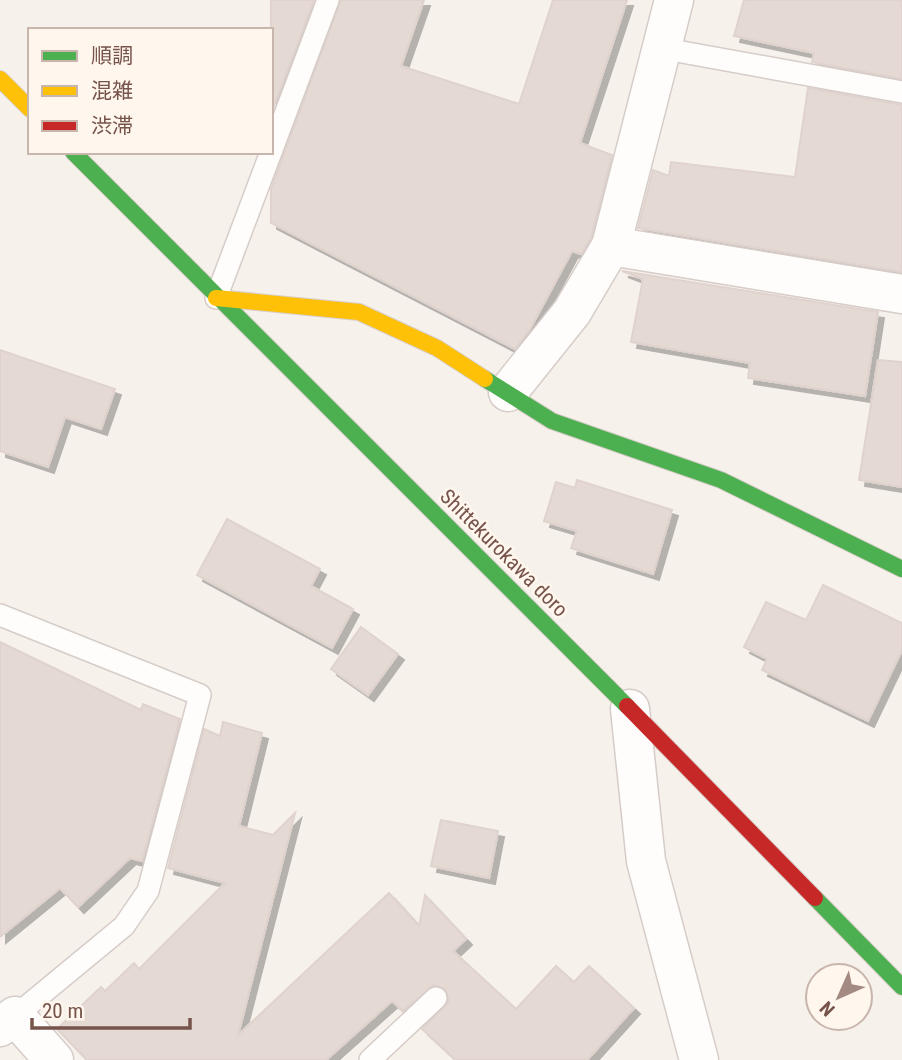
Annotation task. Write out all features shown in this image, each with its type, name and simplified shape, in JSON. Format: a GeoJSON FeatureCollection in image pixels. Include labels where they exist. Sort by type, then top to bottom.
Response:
{"type":"FeatureCollection","features":[{"type":"Feature","properties":{"kind":"street"},"geometry":{"type":"LineString","coordinates":[[508,391],[572,312],[611,246],[674,0]]}},
{"type":"Feature","properties":{"kind":"street"},"geometry":{"type":"LineString","coordinates":[[0,79],[28,107]]}},
{"type":"Feature","properties":{"kind":"street","name":"Shittekurokawa doro"},"geometry":{"type":"LineString","coordinates":[[75,154],[630,709],[902,987]]}},
{"type":"Feature","properties":{"kind":"street"},"geometry":{"type":"LineString","coordinates":[[611,246],[902,294]]}},
{"type":"Feature","properties":{"kind":"street"},"geometry":{"type":"LineString","coordinates":[[216,298],[359,312],[437,348],[552,421],[721,480],[902,569]]}},
{"type":"Feature","properties":{"kind":"street"},"geometry":{"type":"LineString","coordinates":[[630,709],[646,861],[699,1060]]}},
{"type":"Feature","properties":{"kind":"street"},"geometry":{"type":"LineString","coordinates":[[8,1021],[54,1060]]}},
{"type":"Feature","properties":{"kind":"lane"},"geometry":{"type":"LineString","coordinates":[[273,147],[328,0]]}},
{"type":"Feature","properties":{"kind":"lane"},"geometry":{"type":"LineString","coordinates":[[660,48],[902,92]]}},
{"type":"Feature","properties":{"kind":"lane"},"geometry":{"type":"LineString","coordinates":[[216,298],[270,154]]}},
{"type":"Feature","properties":{"kind":"lane"},"geometry":{"type":"LineString","coordinates":[[0,615],[200,695],[148,891],[124,926],[8,1021]]}},
{"type":"Feature","properties":{"kind":"lane"},"geometry":{"type":"LineString","coordinates":[[370,1060],[436,998]]}},
{"type":"Feature","properties":{"kind":"building"},"geometry":{"type":"Polygon","coordinates":[[[271,0],[314,0],[273,109],[273,28],[271,0]]]}},
{"type":"Feature","properties":{"kind":"building"},"geometry":{"type":"Polygon","coordinates":[[[341,0],[424,0],[401,66],[519,104],[553,0],[627,0],[580,143],[612,155],[591,238],[581,254],[572,251],[530,329],[515,349],[271,223],[271,189],[341,0]]]}},
{"type":"Feature","properties":{"kind":"building"},"geometry":{"type":"Polygon","coordinates":[[[744,0],[902,0],[902,79],[812,62],[814,53],[734,36],[744,0]]]}},
{"type":"Feature","properties":{"kind":"building"},"geometry":{"type":"Polygon","coordinates":[[[808,88],[902,105],[902,272],[638,228],[653,170],[669,176],[671,162],[795,177],[808,88]]]}},
{"type":"Feature","properties":{"kind":"building"},"geometry":{"type":"Polygon","coordinates":[[[622,271],[878,312],[865,396],[748,378],[750,363],[631,342],[643,279],[622,271]]]}},
{"type":"Feature","properties":{"kind":"building"},"geometry":{"type":"Polygon","coordinates":[[[0,350],[115,389],[101,429],[65,417],[48,467],[0,451],[0,350]]]}},
{"type":"Feature","properties":{"kind":"building"},"geometry":{"type":"Polygon","coordinates":[[[878,360],[902,362],[902,487],[859,480],[878,360]]]}},
{"type":"Feature","properties":{"kind":"building"},"geometry":{"type":"Polygon","coordinates":[[[577,480],[672,510],[653,574],[571,548],[577,531],[544,521],[556,482],[575,488],[577,480]]]}},
{"type":"Feature","properties":{"kind":"building"},"geometry":{"type":"Polygon","coordinates":[[[227,519],[320,569],[311,586],[353,609],[332,648],[197,575],[227,519]]]}},
{"type":"Feature","properties":{"kind":"building"},"geometry":{"type":"Polygon","coordinates":[[[823,585],[902,623],[902,650],[868,721],[762,670],[767,659],[744,647],[766,602],[806,620],[823,585]]]}},
{"type":"Feature","properties":{"kind":"building"},"geometry":{"type":"Polygon","coordinates":[[[361,627],[398,654],[368,695],[331,669],[361,627]]]}},
{"type":"Feature","properties":{"kind":"building"},"geometry":{"type":"Polygon","coordinates":[[[0,642],[141,710],[143,704],[180,719],[142,861],[130,858],[78,907],[60,888],[0,937],[0,642]]]}},
{"type":"Feature","properties":{"kind":"building"},"geometry":{"type":"Polygon","coordinates":[[[223,722],[262,733],[239,826],[273,835],[295,813],[238,1035],[389,893],[419,926],[425,895],[466,939],[453,951],[516,1009],[556,966],[574,982],[589,966],[634,1008],[587,1060],[456,1060],[422,1029],[449,1001],[445,989],[434,985],[403,1011],[392,1001],[326,1060],[87,1060],[57,1029],[101,987],[105,991],[134,963],[139,969],[225,883],[168,868],[204,729],[220,736],[223,722]]]}},
{"type":"Feature","properties":{"kind":"building"},"geometry":{"type":"Polygon","coordinates":[[[441,820],[498,831],[489,878],[431,866],[441,820]]]}},
{"type":"Feature","properties":{"kind":"traffic: fast"},"geometry":{"type":"LineString","coordinates":[[75,154],[627,706]]}},
{"type":"Feature","properties":{"kind":"traffic: fast"},"geometry":{"type":"LineString","coordinates":[[485,379],[552,421],[721,480],[902,569]]}},
{"type":"Feature","properties":{"kind":"traffic: fast"},"geometry":{"type":"LineString","coordinates":[[815,898],[902,987]]}},
{"type":"Feature","properties":{"kind":"traffic: slow"},"geometry":{"type":"LineString","coordinates":[[0,79],[28,107]]}},
{"type":"Feature","properties":{"kind":"traffic: slow"},"geometry":{"type":"LineString","coordinates":[[216,298],[359,312],[437,348],[485,379]]}},
{"type":"Feature","properties":{"kind":"traffic: jam"},"geometry":{"type":"LineString","coordinates":[[627,706],[815,898]]}}]}
